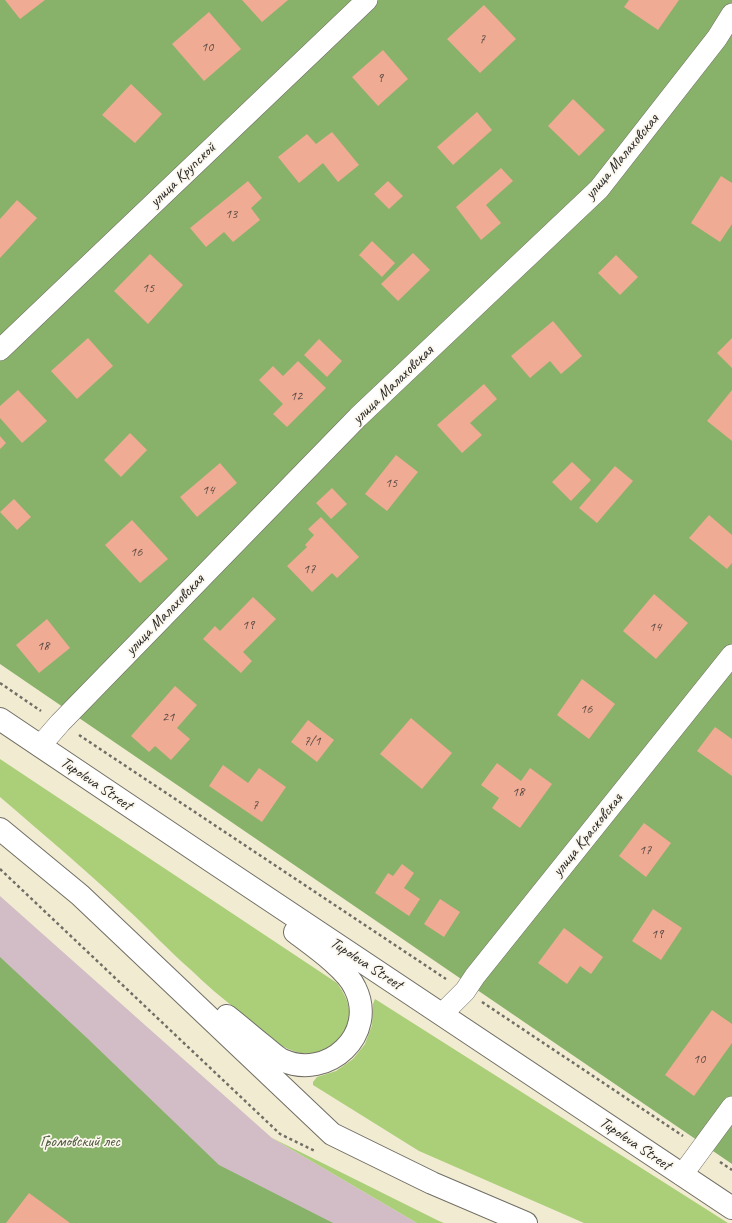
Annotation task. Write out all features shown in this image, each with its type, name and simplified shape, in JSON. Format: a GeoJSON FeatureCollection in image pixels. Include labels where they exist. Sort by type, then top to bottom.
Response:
{"type":"FeatureCollection","features":[{"type":"Feature","properties":{"kind":"main road","name":"Tupoleva Street"},"geometry":{"type":"LineString","coordinates":[[0,719],[732,1208]]}},
{"type":"Feature","properties":{"kind":"main road"},"geometry":{"type":"LineString","coordinates":[[0,829],[280,1060],[296,1065],[314,1065],[330,1060],[344,1050],[354,1037],[360,1021],[360,1004],[356,988],[346,974],[207,858]]}},
{"type":"Feature","properties":{"kind":"main road"},"geometry":{"type":"LineString","coordinates":[[80,895],[332,1134],[432,1183],[526,1223]]}},
{"type":"Feature","properties":{"kind":"street","name":"улица Крупской"},"geometry":{"type":"LineString","coordinates":[[0,350],[367,0]]}},
{"type":"Feature","properties":{"kind":"street","name":"улица Малаховская"},"geometry":{"type":"LineString","coordinates":[[40,746],[60,723],[358,417],[599,189],[717,38],[732,14]]}},
{"type":"Feature","properties":{"kind":"street","name":"улица Красковская"},"geometry":{"type":"LineString","coordinates":[[442,1014],[465,991],[480,970],[732,655]]}},
{"type":"Feature","properties":{"kind":"street"},"geometry":{"type":"LineString","coordinates":[[682,1175],[732,1107]]}},
{"type":"Feature","properties":{"kind":"path"},"geometry":{"type":"LineString","coordinates":[[0,683],[701,1148]]}},
{"type":"Feature","properties":{"kind":"path"},"geometry":{"type":"LineString","coordinates":[[0,868],[280,1134],[322,1154]]}},
{"type":"Feature","properties":{"kind":"shaded area","name":"Громовский лес"},"geometry":{"type":"Polygon","coordinates":[[[0,896],[272,1138],[417,1223],[0,1223],[0,896]]]}},
{"type":"Feature","properties":{"kind":"green space"},"geometry":{"type":"Polygon","coordinates":[[[0,0],[732,0],[732,1164],[0,664],[0,0]]]}},
{"type":"Feature","properties":{"kind":"green space"},"geometry":{"type":"Polygon","coordinates":[[[0,759],[337,983],[346,998],[349,1008],[349,1019],[340,1037],[335,1043],[322,1050],[301,1053],[283,1047],[259,1029],[202,980],[96,880],[0,797],[0,759]]]}},
{"type":"Feature","properties":{"kind":"green space","name":"Громовский лес"},"geometry":{"type":"Polygon","coordinates":[[[0,957],[219,1165],[333,1223],[0,1223],[0,957]]]}},
{"type":"Feature","properties":{"kind":"green space"},"geometry":{"type":"Polygon","coordinates":[[[375,999],[728,1223],[584,1223],[419,1151],[313,1085],[313,1082],[317,1077],[336,1071],[353,1059],[365,1044],[372,1025],[373,1004],[375,999]]]}},
{"type":"Feature","properties":{"kind":"green space"},"geometry":{"type":"Polygon","coordinates":[[[272,1138],[439,1221],[444,1223],[417,1223],[272,1138]]]}},
{"type":"Feature","properties":{"kind":"building"},"geometry":{"type":"Polygon","coordinates":[[[5,0],[45,0],[20,19],[5,0]]]}},
{"type":"Feature","properties":{"kind":"building"},"geometry":{"type":"Polygon","coordinates":[[[242,0],[288,0],[262,22],[242,0]]]}},
{"type":"Feature","properties":{"kind":"building"},"geometry":{"type":"Polygon","coordinates":[[[629,0],[679,0],[658,30],[624,7],[629,0]]]}},
{"type":"Feature","properties":{"kind":"building"},"geometry":{"type":"Polygon","coordinates":[[[484,5],[516,39],[480,73],[447,39],[484,5]]]}},
{"type":"Feature","properties":{"kind":"building"},"geometry":{"type":"Polygon","coordinates":[[[209,12],[241,49],[204,81],[172,44],[209,12]]]}},
{"type":"Feature","properties":{"kind":"building"},"geometry":{"type":"Polygon","coordinates":[[[383,50],[408,79],[378,106],[352,77],[383,50]]]}},
{"type":"Feature","properties":{"kind":"building"},"geometry":{"type":"Polygon","coordinates":[[[131,84],[162,114],[135,143],[102,115],[131,84]]]}},
{"type":"Feature","properties":{"kind":"building"},"geometry":{"type":"Polygon","coordinates":[[[573,99],[605,130],[579,156],[548,126],[573,99]]]}},
{"type":"Feature","properties":{"kind":"building"},"geometry":{"type":"Polygon","coordinates":[[[477,112],[492,130],[453,165],[437,147],[477,112]]]}},
{"type":"Feature","properties":{"kind":"building"},"geometry":{"type":"Polygon","coordinates":[[[332,132],[359,165],[338,182],[323,163],[299,183],[278,157],[307,134],[316,144],[332,132]]]}},
{"type":"Feature","properties":{"kind":"building"},"geometry":{"type":"Polygon","coordinates":[[[501,168],[513,181],[486,205],[501,223],[481,240],[456,207],[501,168]]]}},
{"type":"Feature","properties":{"kind":"building"},"geometry":{"type":"Polygon","coordinates":[[[721,176],[732,183],[732,224],[720,242],[691,223],[721,176]]]}},
{"type":"Feature","properties":{"kind":"building"},"geometry":{"type":"Polygon","coordinates":[[[248,181],[262,198],[251,208],[260,220],[233,242],[224,232],[206,247],[190,228],[248,181]]]}},
{"type":"Feature","properties":{"kind":"building"},"geometry":{"type":"Polygon","coordinates":[[[388,181],[403,196],[389,209],[374,194],[388,181]]]}},
{"type":"Feature","properties":{"kind":"building"},"geometry":{"type":"Polygon","coordinates":[[[17,200],[37,218],[0,258],[0,219],[17,200]]]}},
{"type":"Feature","properties":{"kind":"building"},"geometry":{"type":"Polygon","coordinates":[[[372,241],[395,263],[382,277],[359,255],[372,241]]]}},
{"type":"Feature","properties":{"kind":"building"},"geometry":{"type":"Polygon","coordinates":[[[413,253],[430,270],[398,301],[381,284],[413,253]]]}},
{"type":"Feature","properties":{"kind":"building"},"geometry":{"type":"Polygon","coordinates":[[[150,254],[183,285],[148,324],[114,291],[150,254]]]}},
{"type":"Feature","properties":{"kind":"building"},"geometry":{"type":"Polygon","coordinates":[[[616,255],[638,277],[620,295],[598,273],[616,255]]]}},
{"type":"Feature","properties":{"kind":"building"},"geometry":{"type":"Polygon","coordinates":[[[553,321],[582,356],[561,374],[550,361],[530,378],[511,356],[553,321]]]}},
{"type":"Feature","properties":{"kind":"building"},"geometry":{"type":"Polygon","coordinates":[[[88,338],[113,366],[77,399],[51,371],[88,338]]]}},
{"type":"Feature","properties":{"kind":"building"},"geometry":{"type":"Polygon","coordinates":[[[732,338],[732,368],[717,353],[732,338]]]}},
{"type":"Feature","properties":{"kind":"building"},"geometry":{"type":"Polygon","coordinates":[[[319,339],[342,361],[327,377],[304,355],[319,339]]]}},
{"type":"Feature","properties":{"kind":"building"},"geometry":{"type":"Polygon","coordinates":[[[298,361],[326,388],[287,427],[273,414],[283,404],[259,380],[273,366],[283,376],[298,361]]]}},
{"type":"Feature","properties":{"kind":"building"},"geometry":{"type":"Polygon","coordinates":[[[484,384],[497,399],[470,423],[482,435],[462,453],[437,425],[484,384]]]}},
{"type":"Feature","properties":{"kind":"building"},"geometry":{"type":"Polygon","coordinates":[[[18,390],[47,421],[22,443],[0,418],[0,406],[18,390]]]}},
{"type":"Feature","properties":{"kind":"building"},"geometry":{"type":"Polygon","coordinates":[[[732,390],[732,441],[707,421],[732,390]]]}},
{"type":"Feature","properties":{"kind":"building"},"geometry":{"type":"Polygon","coordinates":[[[130,433],[147,450],[121,477],[104,460],[130,433]]]}},
{"type":"Feature","properties":{"kind":"building"},"geometry":{"type":"Polygon","coordinates":[[[0,436],[6,443],[0,449],[0,436]]]}},
{"type":"Feature","properties":{"kind":"building"},"geometry":{"type":"Polygon","coordinates":[[[396,455],[418,472],[387,511],[365,494],[396,455]]]}},
{"type":"Feature","properties":{"kind":"building"},"geometry":{"type":"Polygon","coordinates":[[[572,462],[591,480],[571,501],[552,482],[572,462]]]}},
{"type":"Feature","properties":{"kind":"building"},"geometry":{"type":"Polygon","coordinates":[[[220,463],[237,483],[197,517],[180,497],[220,463]]]}},
{"type":"Feature","properties":{"kind":"building"},"geometry":{"type":"Polygon","coordinates":[[[615,466],[633,481],[597,523],[579,508],[615,466]]]}},
{"type":"Feature","properties":{"kind":"building"},"geometry":{"type":"Polygon","coordinates":[[[332,488],[347,504],[331,519],[316,503],[332,488]]]}},
{"type":"Feature","properties":{"kind":"building"},"geometry":{"type":"Polygon","coordinates":[[[14,499],[31,517],[17,530],[0,512],[14,499]]]}},
{"type":"Feature","properties":{"kind":"building"},"geometry":{"type":"Polygon","coordinates":[[[709,515],[732,535],[732,563],[727,569],[689,538],[709,515]]]}},
{"type":"Feature","properties":{"kind":"building"},"geometry":{"type":"Polygon","coordinates":[[[321,517],[359,557],[337,578],[332,573],[312,592],[287,566],[307,547],[305,545],[314,535],[308,529],[321,517]]]}},
{"type":"Feature","properties":{"kind":"building"},"geometry":{"type":"Polygon","coordinates":[[[132,520],[168,559],[140,583],[105,545],[132,520]]]}},
{"type":"Feature","properties":{"kind":"building"},"geometry":{"type":"Polygon","coordinates":[[[654,594],[688,623],[656,659],[623,631],[654,594]]]}},
{"type":"Feature","properties":{"kind":"building"},"geometry":{"type":"Polygon","coordinates":[[[253,597],[276,619],[243,652],[252,661],[241,673],[203,639],[215,626],[220,631],[253,597]]]}},
{"type":"Feature","properties":{"kind":"building"},"geometry":{"type":"Polygon","coordinates":[[[47,619],[70,648],[39,673],[16,645],[47,619]]]}},
{"type":"Feature","properties":{"kind":"building"},"geometry":{"type":"Polygon","coordinates":[[[582,679],[615,704],[589,739],[557,715],[582,679]]]}},
{"type":"Feature","properties":{"kind":"building"},"geometry":{"type":"Polygon","coordinates":[[[175,686],[197,705],[177,728],[190,739],[171,760],[155,746],[149,752],[131,736],[175,686]]]}},
{"type":"Feature","properties":{"kind":"building"},"geometry":{"type":"Polygon","coordinates":[[[411,718],[452,753],[422,789],[380,754],[411,718]]]}},
{"type":"Feature","properties":{"kind":"building"},"geometry":{"type":"Polygon","coordinates":[[[308,720],[334,740],[317,762],[291,742],[308,720]]]}},
{"type":"Feature","properties":{"kind":"building"},"geometry":{"type":"Polygon","coordinates":[[[715,727],[732,739],[732,776],[697,751],[715,727]]]}},
{"type":"Feature","properties":{"kind":"building"},"geometry":{"type":"Polygon","coordinates":[[[497,763],[521,781],[530,768],[552,784],[520,828],[492,808],[499,798],[481,785],[497,763]]]}},
{"type":"Feature","properties":{"kind":"building"},"geometry":{"type":"Polygon","coordinates":[[[223,765],[248,783],[259,768],[286,787],[262,822],[209,786],[223,765]]]}},
{"type":"Feature","properties":{"kind":"building"},"geometry":{"type":"Polygon","coordinates":[[[644,823],[671,843],[646,877],[619,856],[644,823]]]}},
{"type":"Feature","properties":{"kind":"building"},"geometry":{"type":"Polygon","coordinates":[[[402,864],[414,873],[404,888],[420,899],[409,916],[375,893],[388,873],[393,876],[402,864]]]}},
{"type":"Feature","properties":{"kind":"building"},"geometry":{"type":"Polygon","coordinates":[[[440,899],[460,912],[444,937],[424,924],[440,899]]]}},
{"type":"Feature","properties":{"kind":"building"},"geometry":{"type":"Polygon","coordinates":[[[653,909],[682,928],[661,960],[632,941],[653,909]]]}},
{"type":"Feature","properties":{"kind":"building"},"geometry":{"type":"Polygon","coordinates":[[[564,928],[603,957],[591,974],[580,966],[567,984],[538,963],[564,928]]]}},
{"type":"Feature","properties":{"kind":"building"},"geometry":{"type":"Polygon","coordinates":[[[712,1010],[732,1024],[732,1043],[694,1096],[665,1075],[712,1010]]]}},
{"type":"Feature","properties":{"kind":"building"},"geometry":{"type":"Polygon","coordinates":[[[29,1193],[70,1223],[6,1223],[29,1193]]]}}]}
